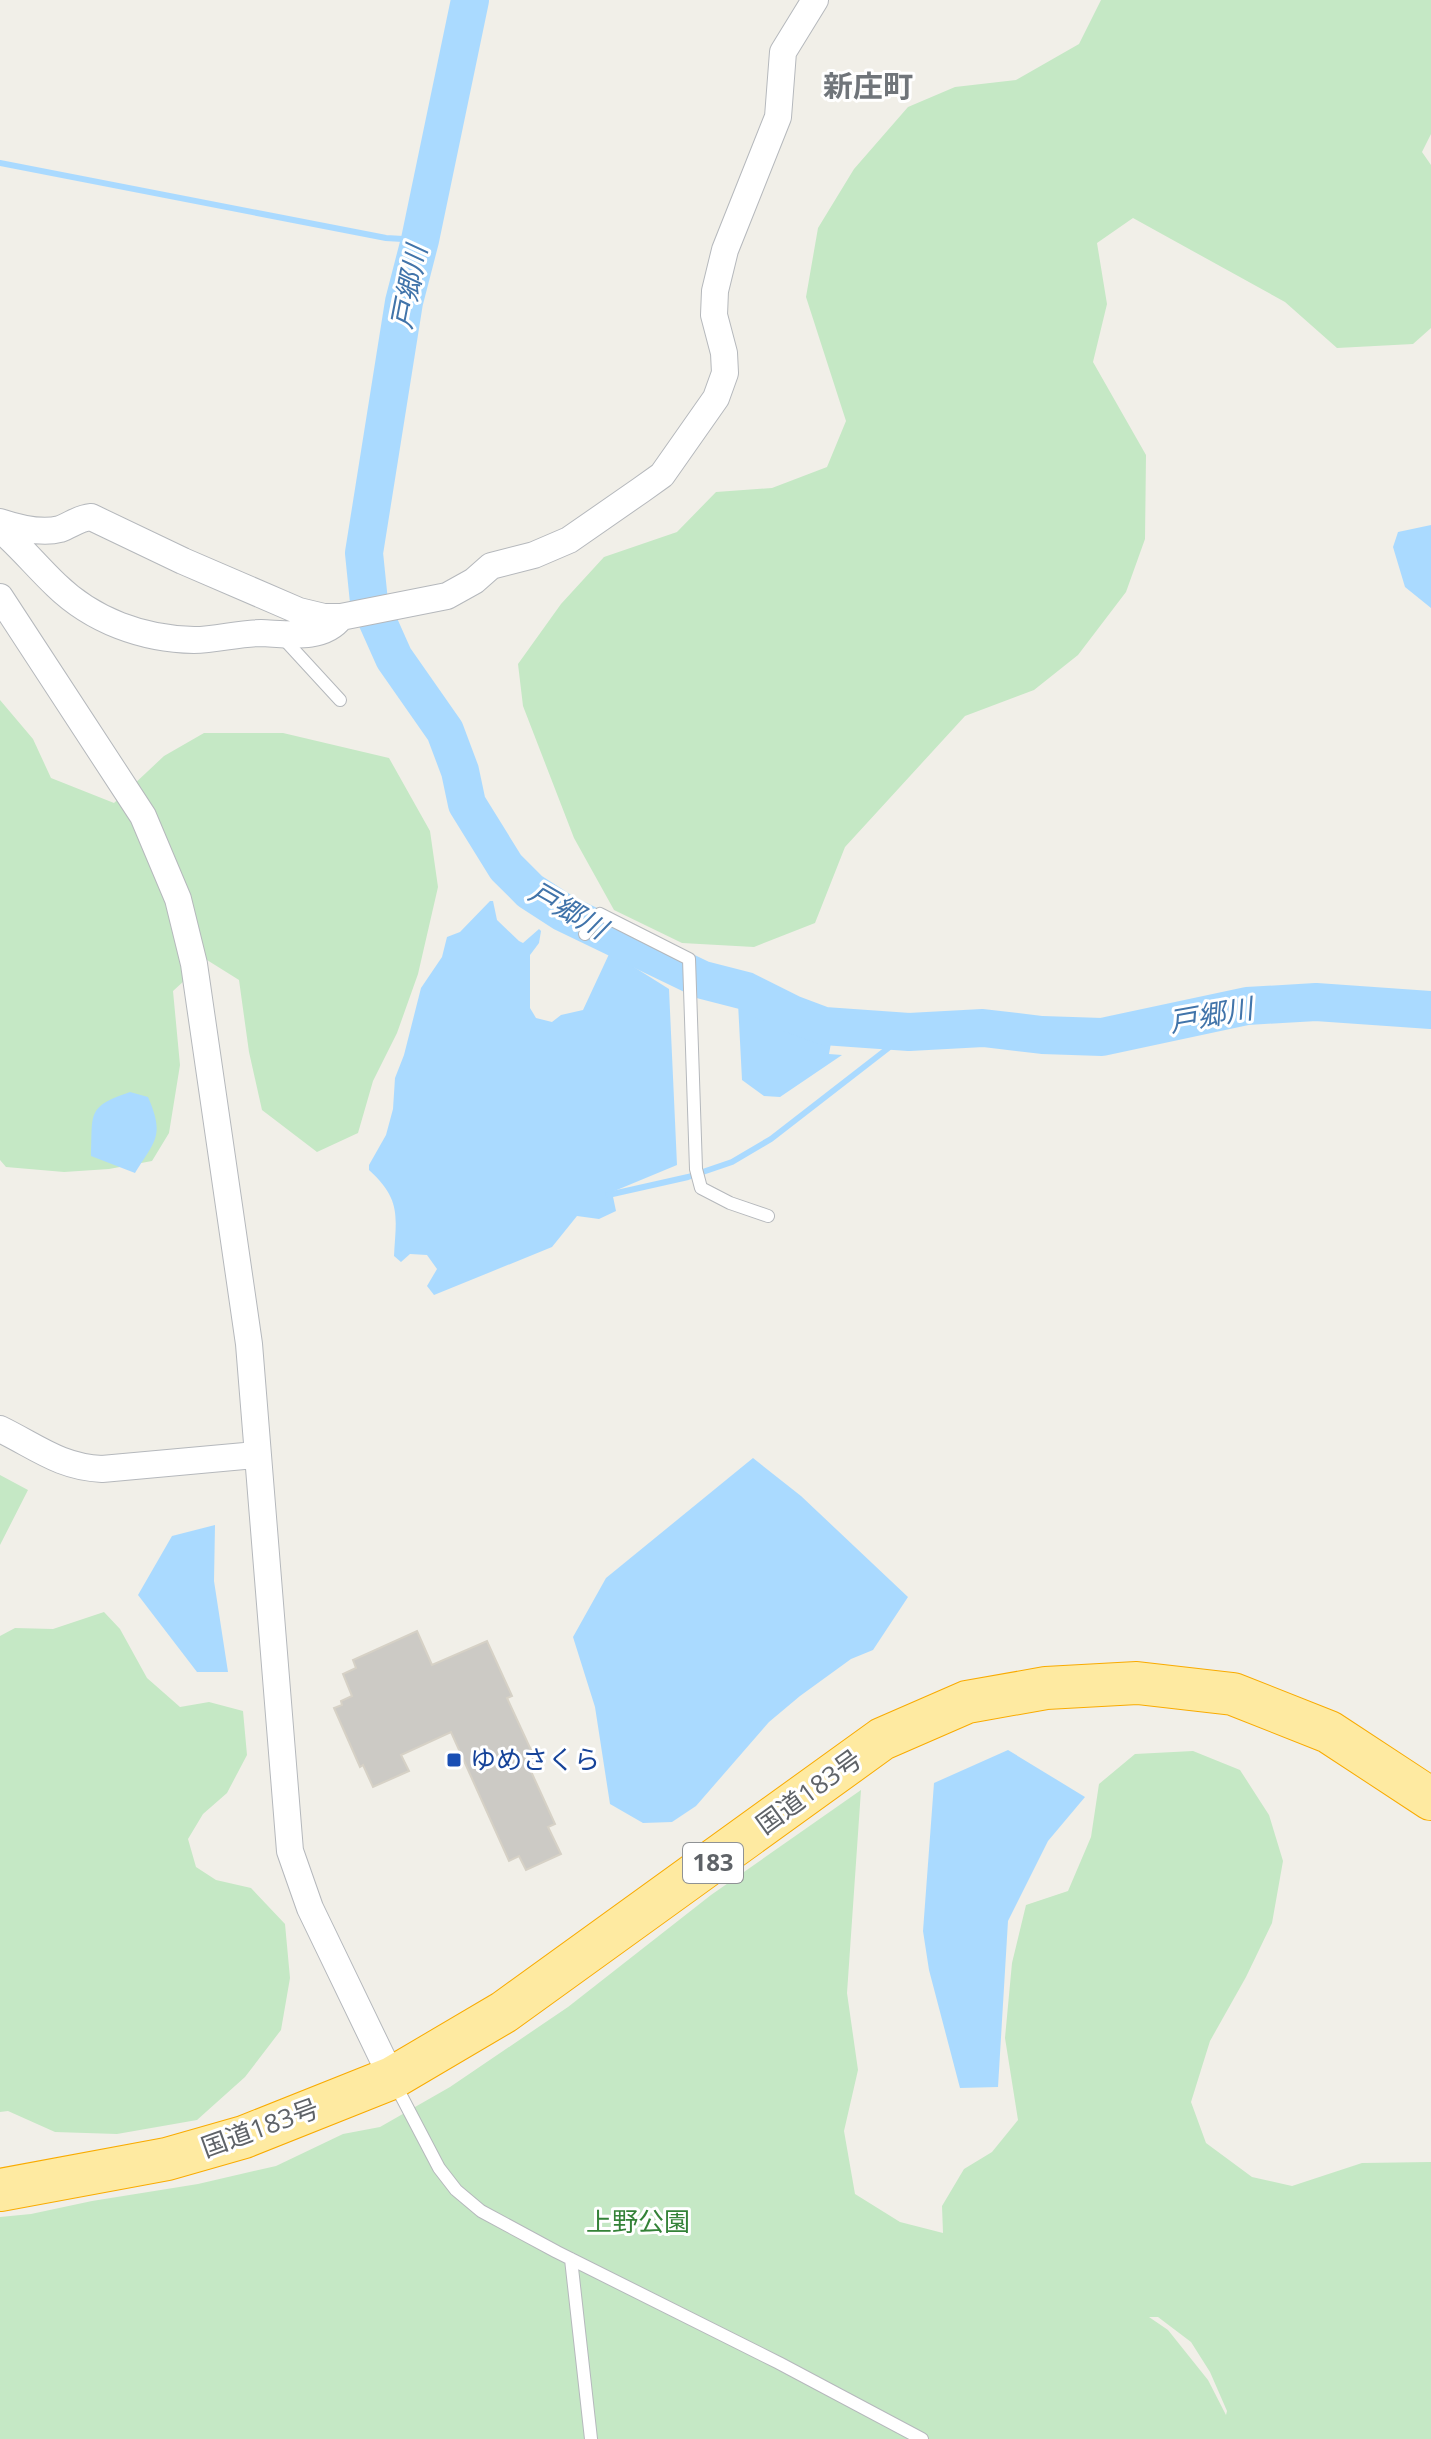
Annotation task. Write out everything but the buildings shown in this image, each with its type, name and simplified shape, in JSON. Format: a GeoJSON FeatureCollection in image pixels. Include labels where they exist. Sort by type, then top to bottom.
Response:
{"type":"FeatureCollection","features":[{"type":"Feature","properties":{"kind":"highway","name":"国道183号"},"geometry":{"type":"LineString","coordinates":[[0,2190],[167,2159],[244,2137],[392,2078],[504,2012],[882,1739],[967,1702],[1046,1688],[1137,1683],[1233,1694],[1329,1732],[1431,1799]]}},
{"type":"Feature","properties":{"kind":"street"},"geometry":{"type":"LineString","coordinates":[[0,522],[49,530],[62,528],[79,518],[91,517],[299,611],[324,617],[362,613],[447,596],[474,581],[491,566],[534,555],[569,540],[662,475],[716,398],[725,373],[724,353],[714,315],[715,291],[725,250],[778,117],[783,52],[815,0]]}},
{"type":"Feature","properties":{"kind":"street"},"geometry":{"type":"LineString","coordinates":[[0,529],[86,610],[114,624],[145,634],[188,640],[242,634],[324,631],[362,613]]}},
{"type":"Feature","properties":{"kind":"street"},"geometry":{"type":"LineString","coordinates":[[0,597],[143,816],[178,899],[194,964],[249,1344],[290,1851],[310,1908],[392,2078]]}},
{"type":"Feature","properties":{"kind":"street"},"geometry":{"type":"LineString","coordinates":[[0,1429],[53,1458],[81,1468],[102,1469],[256,1455]]}},
{"type":"Feature","properties":{"kind":"lane"},"geometry":{"type":"LineString","coordinates":[[279,634],[340,700]]}},
{"type":"Feature","properties":{"kind":"lane"},"geometry":{"type":"LineString","coordinates":[[585,934],[600,914],[689,959],[699,1183],[701,1188],[730,1203],[768,1216]]}},
{"type":"Feature","properties":{"kind":"lane"},"geometry":{"type":"LineString","coordinates":[[392,2078],[426,2146],[456,2190],[481,2211],[779,2363],[902,2434],[922,2439]]}},
{"type":"Feature","properties":{"kind":"lane"},"geometry":{"type":"LineString","coordinates":[[571,2259],[591,2439]]}},
{"type":"Feature","properties":{"kind":"green space"},"geometry":{"type":"Polygon","coordinates":[[[1101,0],[1431,0],[1431,134],[1422,152],[1431,165],[1431,328],[1413,344],[1337,348],[1285,302],[1133,218],[1097,243],[1107,304],[1093,362],[1146,455],[1145,539],[1126,592],[1078,655],[1034,690],[965,716],[845,847],[815,923],[754,947],[682,943],[614,910],[574,838],[523,706],[518,664],[561,604],[604,557],[677,532],[716,492],[772,488],[827,467],[846,421],[806,297],[818,228],[854,169],[908,107],[955,87],[1016,80],[1079,44],[1101,0]]]}},
{"type":"Feature","properties":{"kind":"green space"},"geometry":{"type":"Polygon","coordinates":[[[0,700],[33,739],[51,778],[114,803],[164,756],[204,733],[283,733],[389,758],[430,831],[438,887],[418,974],[397,1033],[373,1081],[358,1133],[317,1152],[262,1110],[249,1052],[239,980],[207,960],[173,991],[180,1065],[169,1133],[152,1161],[109,1169],[64,1172],[6,1167],[0,1160],[0,700]]]}},
{"type":"Feature","properties":{"kind":"green space"},"geometry":{"type":"Polygon","coordinates":[[[0,1475],[28,1490],[0,1545],[0,1475]]]}},
{"type":"Feature","properties":{"kind":"green space"},"geometry":{"type":"Polygon","coordinates":[[[104,1612],[120,1629],[147,1678],[180,1707],[209,1702],[243,1711],[247,1755],[227,1793],[203,1814],[188,1839],[196,1867],[216,1880],[251,1888],[285,1924],[290,1978],[281,2030],[245,2077],[197,2120],[117,2134],[55,2132],[8,2111],[0,2112],[0,1636],[15,1628],[53,1629],[104,1612]]]}},
{"type":"Feature","properties":{"kind":"green space","name":"上野公園"},"geometry":{"type":"Polygon","coordinates":[[[1193,1751],[1240,1770],[1269,1815],[1283,1861],[1272,1923],[1210,2041],[1191,2102],[1206,2143],[1252,2177],[1292,2186],[1362,2163],[1431,2162],[1431,2439],[0,2439],[0,2217],[198,2184],[276,2166],[343,2134],[380,2127],[450,2087],[568,2007],[711,1895],[861,1790],[847,1993],[858,2070],[844,2131],[855,2194],[900,2222],[943,2233],[942,2206],[964,2169],[992,2152],[1018,2120],[1005,2038],[1012,1963],[1026,1905],[1068,1891],[1091,1837],[1099,1784],[1135,1754],[1193,1751]],[[1149,2317],[1168,2330],[1208,2380],[1226,2415],[1210,2372],[1191,2342],[1158,2317],[1149,2317]]]}},
{"type":"Feature","properties":{"kind":"water"},"geometry":{"type":"Polygon","coordinates":[[[1431,525],[1431,608],[1405,587],[1393,547],[1398,532],[1431,525]]]}},
{"type":"Feature","properties":{"kind":"water"},"geometry":{"type":"Polygon","coordinates":[[[493,901],[497,920],[519,941],[523,943],[539,929],[541,931],[539,943],[530,955],[530,1008],[536,1018],[552,1022],[561,1015],[583,1010],[610,952],[669,989],[677,1165],[612,1192],[616,1211],[599,1219],[577,1216],[552,1247],[434,1295],[427,1286],[437,1269],[427,1255],[410,1254],[401,1262],[394,1256],[395,1210],[387,1191],[369,1170],[369,1165],[386,1135],[393,1109],[395,1078],[421,988],[442,957],[447,937],[460,932],[493,901]]]}},
{"type":"Feature","properties":{"kind":"water"},"geometry":{"type":"Polygon","coordinates":[[[738,1003],[802,1031],[843,1041],[831,1043],[829,1054],[842,1055],[780,1097],[764,1096],[742,1080],[738,1003]]]}},
{"type":"Feature","properties":{"kind":"water"},"geometry":{"type":"Polygon","coordinates":[[[130,1092],[148,1097],[157,1130],[135,1173],[91,1156],[95,1114],[106,1102],[130,1092]]]}},
{"type":"Feature","properties":{"kind":"water"},"geometry":{"type":"Polygon","coordinates":[[[753,1458],[801,1496],[908,1597],[873,1650],[851,1659],[769,1722],[696,1806],[672,1822],[643,1823],[610,1804],[595,1707],[573,1637],[606,1578],[753,1458]]]}},
{"type":"Feature","properties":{"kind":"water"},"geometry":{"type":"Polygon","coordinates":[[[215,1525],[214,1581],[228,1672],[197,1672],[138,1595],[172,1536],[215,1525]]]}},
{"type":"Feature","properties":{"kind":"water"},"geometry":{"type":"Polygon","coordinates":[[[1008,1750],[1085,1797],[1048,1841],[1008,1921],[998,2087],[960,2088],[929,1970],[923,1931],[934,1783],[1008,1750]]]}},
{"type":"Feature","properties":{"kind":"waterway","name":"戸郷川"},"geometry":{"type":"LineString","coordinates":[[470,0],[404,302],[364,553],[369,602],[394,658],[445,731],[460,771],[467,804],[506,867],[530,891],[564,913],[703,980],[746,991],[824,1026],[909,1032],[983,1028],[1042,1035],[1102,1037],[1247,1006],[1316,1002],[1431,1010]]}},
{"type":"Feature","properties":{"kind":"waterway"},"geometry":{"type":"LineString","coordinates":[[0,163],[386,238],[420,240]]}},
{"type":"Feature","properties":{"kind":"waterway"},"geometry":{"type":"LineString","coordinates":[[608,1195],[688,1177],[732,1162],[771,1139],[909,1032]]}},
{"type":"Feature","properties":{"kind":"place","name":"ゆめさくら"},"geometry":{"type":"Point","coordinates":[454,1760]}},
{"type":"Feature","properties":{"kind":"district","name":"新庄町"},"geometry":{"type":"Point","coordinates":[868,87]}}]}
